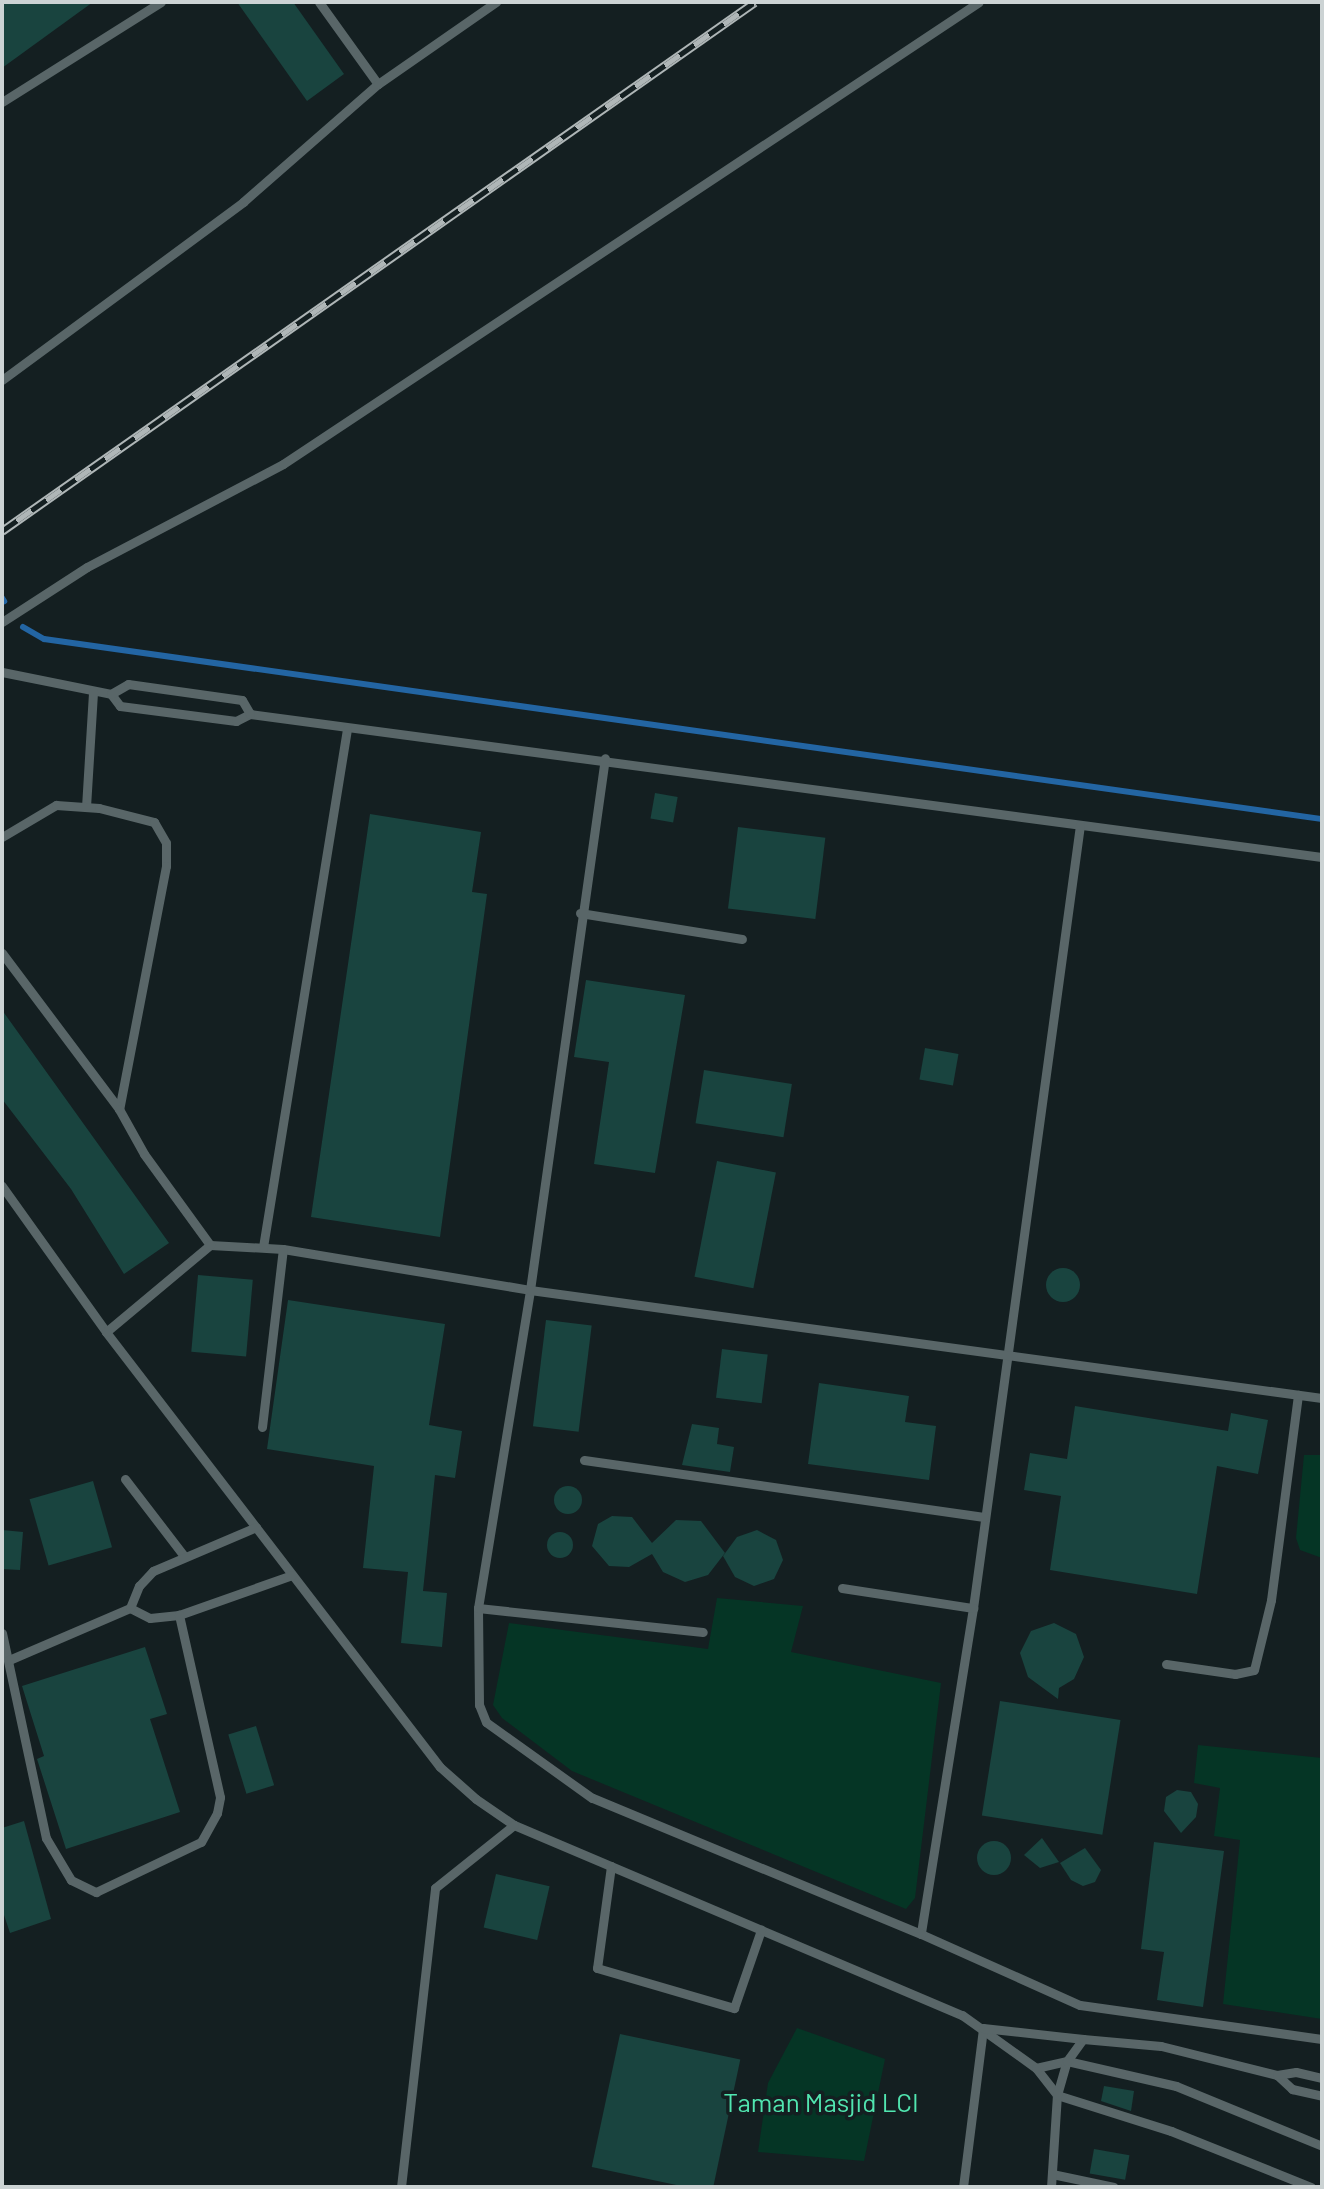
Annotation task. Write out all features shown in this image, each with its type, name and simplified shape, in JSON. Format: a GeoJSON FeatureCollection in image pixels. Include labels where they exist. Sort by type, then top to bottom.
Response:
{"type":"FeatureCollection","features":[{"type":"Feature","properties":{"kind":"lane"},"geometry":{"type":"LineString","coordinates":[[2,102],[161,2]]}},
{"type":"Feature","properties":{"kind":"lane"},"geometry":{"type":"LineString","coordinates":[[319,2],[378,84]]}},
{"type":"Feature","properties":{"kind":"lane"},"geometry":{"type":"LineString","coordinates":[[2,380],[243,202],[378,84],[496,2]]}},
{"type":"Feature","properties":{"kind":"lane"},"geometry":{"type":"LineString","coordinates":[[2,622],[87,567],[316,443],[979,2]]}},
{"type":"Feature","properties":{"kind":"lane"},"geometry":{"type":"LineString","coordinates":[[2,672],[111,694],[128,684],[242,700],[250,714]]}},
{"type":"Feature","properties":{"kind":"lane"},"geometry":{"type":"LineString","coordinates":[[86,807],[93,691]]}},
{"type":"Feature","properties":{"kind":"lane"},"geometry":{"type":"LineString","coordinates":[[111,694],[120,706],[236,721],[250,714],[347,729],[605,758],[1322,857]]}},
{"type":"Feature","properties":{"kind":"lane"},"geometry":{"type":"LineString","coordinates":[[263,1247],[347,729]]}},
{"type":"Feature","properties":{"kind":"lane"},"geometry":{"type":"LineString","coordinates":[[605,758],[580,913],[530,1290],[478,1608],[479,1705],[486,1722],[511,1744],[592,1798],[921,1934],[1080,2005],[1322,2039]]}},
{"type":"Feature","properties":{"kind":"lane"},"geometry":{"type":"LineString","coordinates":[[2,837],[56,805],[86,807],[154,822],[166,843],[166,866],[119,1109]]}},
{"type":"Feature","properties":{"kind":"lane"},"geometry":{"type":"LineString","coordinates":[[921,1934],[973,1608],[1080,825]]}},
{"type":"Feature","properties":{"kind":"lane"},"geometry":{"type":"LineString","coordinates":[[580,913],[742,939]]}},
{"type":"Feature","properties":{"kind":"lane"},"geometry":{"type":"LineString","coordinates":[[2,953],[119,1109],[144,1154],[210,1245]]}},
{"type":"Feature","properties":{"kind":"lane"},"geometry":{"type":"LineString","coordinates":[[2,1186],[106,1332],[440,1767],[514,1825],[983,2028],[1036,2068],[1057,2095],[1171,2131],[1311,2187]]}},
{"type":"Feature","properties":{"kind":"lane"},"geometry":{"type":"LineString","coordinates":[[106,1332],[210,1245],[263,1247],[530,1290],[1322,1398]]}},
{"type":"Feature","properties":{"kind":"lane"},"geometry":{"type":"LineString","coordinates":[[262,1427],[283,1249]]}},
{"type":"Feature","properties":{"kind":"lane"},"geometry":{"type":"LineString","coordinates":[[1166,1664],[1235,1674],[1254,1670],[1271,1600],[1298,1395]]}},
{"type":"Feature","properties":{"kind":"lane"},"geometry":{"type":"LineString","coordinates":[[584,1460],[984,1517]]}},
{"type":"Feature","properties":{"kind":"lane"},"geometry":{"type":"LineString","coordinates":[[125,1479],[184,1556]]}},
{"type":"Feature","properties":{"kind":"lane"},"geometry":{"type":"LineString","coordinates":[[9,1660],[130,1608],[139,1586],[153,1571],[256,1527]]}},
{"type":"Feature","properties":{"kind":"lane"},"geometry":{"type":"LineString","coordinates":[[130,1608],[150,1618],[179,1615],[292,1575]]}},
{"type":"Feature","properties":{"kind":"lane"},"geometry":{"type":"LineString","coordinates":[[842,1588],[973,1608]]}},
{"type":"Feature","properties":{"kind":"lane"},"geometry":{"type":"LineString","coordinates":[[478,1608],[703,1632]]}},
{"type":"Feature","properties":{"kind":"lane"},"geometry":{"type":"LineString","coordinates":[[2,1633],[46,1838],[71,1880],[96,1892],[201,1842],[217,1813],[220,1797],[179,1615]]}},
{"type":"Feature","properties":{"kind":"lane"},"geometry":{"type":"LineString","coordinates":[[401,2187],[435,1888],[514,1825]]}},
{"type":"Feature","properties":{"kind":"lane"},"geometry":{"type":"LineString","coordinates":[[611,1866],[597,1968],[734,2008],[761,1930]]}},
{"type":"Feature","properties":{"kind":"lane"},"geometry":{"type":"LineString","coordinates":[[983,2028],[1161,2046],[1277,2075],[1296,2072],[1322,2078]]}},
{"type":"Feature","properties":{"kind":"lane"},"geometry":{"type":"LineString","coordinates":[[963,2187],[983,2028]]}},
{"type":"Feature","properties":{"kind":"lane"},"geometry":{"type":"LineString","coordinates":[[1051,2187],[1057,2095],[1067,2061],[1083,2039]]}},
{"type":"Feature","properties":{"kind":"lane"},"geometry":{"type":"LineString","coordinates":[[1036,2068],[1067,2061],[1209,2095],[1322,2146]]}},
{"type":"Feature","properties":{"kind":"lane"},"geometry":{"type":"LineString","coordinates":[[1277,2075],[1292,2089],[1322,2096]]}},
{"type":"Feature","properties":{"kind":"lane"},"geometry":{"type":"LineString","coordinates":[[1052,2174],[1114,2187]]}},
{"type":"Feature","properties":{"kind":"green space"},"geometry":{"type":"Polygon","coordinates":[[[1304,1455],[1322,1455],[1322,1558],[1300,1550],[1296,1538],[1304,1455]]]}},
{"type":"Feature","properties":{"kind":"green space"},"geometry":{"type":"Polygon","coordinates":[[[717,1598],[803,1606],[791,1652],[941,1683],[915,1898],[906,1909],[572,1771],[502,1718],[493,1705],[509,1623],[708,1649],[717,1598]]]}},
{"type":"Feature","properties":{"kind":"green space"},"geometry":{"type":"Polygon","coordinates":[[[1198,1745],[1322,1758],[1322,2019],[1223,2004],[1240,1840],[1214,1836],[1220,1788],[1194,1783],[1198,1745]]]}},
{"type":"Feature","properties":{"kind":"green space","name":"Taman Masjid LCI"},"geometry":{"type":"Polygon","coordinates":[[[797,2028],[885,2059],[864,2161],[758,2152],[768,2083],[797,2028]]]}},
{"type":"Feature","properties":{"kind":"building"},"geometry":{"type":"Polygon","coordinates":[[[2,2],[93,2],[2,68],[2,2]]]}},
{"type":"Feature","properties":{"kind":"building"},"geometry":{"type":"Polygon","coordinates":[[[237,2],[293,2],[344,74],[307,101],[237,2]]]}},
{"type":"Feature","properties":{"kind":"building"},"geometry":{"type":"Polygon","coordinates":[[[655,793],[678,797],[673,823],[650,819],[655,793]]]}},
{"type":"Feature","properties":{"kind":"building"},"geometry":{"type":"Polygon","coordinates":[[[370,814],[481,832],[472,892],[487,894],[440,1237],[311,1217],[370,814]]]}},
{"type":"Feature","properties":{"kind":"building"},"geometry":{"type":"Polygon","coordinates":[[[738,827],[825,838],[815,919],[728,908],[738,827]]]}},
{"type":"Feature","properties":{"kind":"building"},"geometry":{"type":"Polygon","coordinates":[[[586,980],[685,995],[655,1173],[594,1164],[609,1062],[574,1057],[586,980]]]}},
{"type":"Feature","properties":{"kind":"building"},"geometry":{"type":"Polygon","coordinates":[[[2,1010],[169,1243],[124,1274],[71,1189],[2,1099],[2,1010]]]}},
{"type":"Feature","properties":{"kind":"building"},"geometry":{"type":"Polygon","coordinates":[[[925,1048],[958,1054],[953,1085],[919,1080],[925,1048]]]}},
{"type":"Feature","properties":{"kind":"building"},"geometry":{"type":"Polygon","coordinates":[[[704,1070],[792,1084],[783,1137],[696,1123],[704,1070]]]}},
{"type":"Feature","properties":{"kind":"building"},"geometry":{"type":"Polygon","coordinates":[[[717,1161],[776,1172],[753,1288],[694,1277],[717,1161]]]}},
{"type":"Feature","properties":{"kind":"building"},"geometry":{"type":"Polygon","coordinates":[[[1063,1268],[1075,1273],[1080,1285],[1075,1297],[1063,1302],[1051,1297],[1046,1285],[1051,1273],[1063,1268]]]}},
{"type":"Feature","properties":{"kind":"building"},"geometry":{"type":"Polygon","coordinates":[[[198,1275],[253,1280],[246,1357],[191,1352],[198,1275]]]}},
{"type":"Feature","properties":{"kind":"building"},"geometry":{"type":"Polygon","coordinates":[[[288,1300],[445,1324],[429,1425],[462,1431],[455,1478],[435,1475],[423,1591],[447,1593],[442,1647],[401,1643],[408,1572],[363,1568],[374,1466],[267,1449],[288,1300]]]}},
{"type":"Feature","properties":{"kind":"building"},"geometry":{"type":"Polygon","coordinates":[[[546,1320],[592,1326],[579,1432],[533,1426],[546,1320]]]}},
{"type":"Feature","properties":{"kind":"building"},"geometry":{"type":"Polygon","coordinates":[[[722,1349],[768,1355],[762,1403],[716,1398],[722,1349]]]}},
{"type":"Feature","properties":{"kind":"building"},"geometry":{"type":"Polygon","coordinates":[[[819,1383],[909,1396],[905,1422],[936,1426],[929,1480],[808,1464],[819,1383]]]}},
{"type":"Feature","properties":{"kind":"building"},"geometry":{"type":"Polygon","coordinates":[[[1075,1406],[1228,1431],[1231,1413],[1268,1420],[1258,1474],[1217,1466],[1197,1594],[1050,1570],[1061,1496],[1024,1490],[1030,1453],[1067,1459],[1075,1406]]]}},
{"type":"Feature","properties":{"kind":"building"},"geometry":{"type":"Polygon","coordinates":[[[692,1424],[719,1428],[717,1444],[734,1447],[730,1472],[682,1465],[692,1424]]]}},
{"type":"Feature","properties":{"kind":"building"},"geometry":{"type":"Polygon","coordinates":[[[93,1481],[112,1547],[49,1566],[30,1499],[93,1481]]]}},
{"type":"Feature","properties":{"kind":"building"},"geometry":{"type":"Polygon","coordinates":[[[568,1486],[578,1490],[582,1500],[578,1510],[568,1514],[558,1510],[554,1500],[558,1490],[568,1486]]]}},
{"type":"Feature","properties":{"kind":"building"},"geometry":{"type":"Polygon","coordinates":[[[612,1516],[632,1517],[652,1543],[676,1520],[701,1521],[725,1553],[708,1575],[685,1582],[663,1572],[652,1554],[629,1567],[609,1566],[592,1546],[598,1524],[612,1516]]]}},
{"type":"Feature","properties":{"kind":"building"},"geometry":{"type":"Polygon","coordinates":[[[2,1530],[23,1532],[20,1570],[2,1569],[2,1530]]]}},
{"type":"Feature","properties":{"kind":"building"},"geometry":{"type":"Polygon","coordinates":[[[757,1530],[776,1540],[783,1560],[774,1579],[754,1586],[735,1577],[723,1556],[737,1537],[757,1530]]]}},
{"type":"Feature","properties":{"kind":"building"},"geometry":{"type":"Polygon","coordinates":[[[560,1532],[569,1536],[573,1545],[569,1554],[560,1558],[551,1554],[547,1545],[551,1536],[560,1532]]]}},
{"type":"Feature","properties":{"kind":"building"},"geometry":{"type":"Polygon","coordinates":[[[1054,1623],[1076,1634],[1084,1657],[1074,1679],[1059,1688],[1058,1699],[1028,1677],[1020,1653],[1031,1631],[1054,1623]]]}},
{"type":"Feature","properties":{"kind":"building"},"geometry":{"type":"Polygon","coordinates":[[[145,1647],[167,1714],[150,1719],[180,1812],[66,1849],[37,1759],[44,1756],[22,1686],[145,1647]]]}},
{"type":"Feature","properties":{"kind":"building"},"geometry":{"type":"Polygon","coordinates":[[[1000,1701],[1120,1720],[1102,1835],[982,1816],[1000,1701]]]}},
{"type":"Feature","properties":{"kind":"building"},"geometry":{"type":"Polygon","coordinates":[[[256,1726],[274,1785],[246,1794],[228,1734],[256,1726]]]}},
{"type":"Feature","properties":{"kind":"building"},"geometry":{"type":"Polygon","coordinates":[[[1177,1790],[1191,1792],[1198,1804],[1196,1817],[1181,1833],[1164,1811],[1166,1797],[1177,1790]]]}},
{"type":"Feature","properties":{"kind":"building"},"geometry":{"type":"Polygon","coordinates":[[[24,1821],[51,1919],[10,1933],[2,1909],[2,1828],[24,1821]]]}},
{"type":"Feature","properties":{"kind":"building"},"geometry":{"type":"Polygon","coordinates":[[[1042,1838],[1059,1862],[1040,1868],[1024,1855],[1042,1838]]]}},
{"type":"Feature","properties":{"kind":"building"},"geometry":{"type":"Polygon","coordinates":[[[994,1841],[1006,1846],[1011,1858],[1006,1870],[994,1875],[982,1870],[977,1858],[982,1846],[994,1841]]]}},
{"type":"Feature","properties":{"kind":"building"},"geometry":{"type":"Polygon","coordinates":[[[1154,1842],[1224,1851],[1203,2007],[1157,2000],[1164,1952],[1141,1949],[1154,1842]]]}},
{"type":"Feature","properties":{"kind":"building"},"geometry":{"type":"Polygon","coordinates":[[[1085,1848],[1101,1870],[1095,1882],[1083,1886],[1071,1880],[1060,1863],[1085,1848]]]}},
{"type":"Feature","properties":{"kind":"building"},"geometry":{"type":"Polygon","coordinates":[[[496,1874],[550,1886],[537,1940],[484,1928],[496,1874]]]}},
{"type":"Feature","properties":{"kind":"building"},"geometry":{"type":"Polygon","coordinates":[[[620,2034],[740,2060],[713,2187],[686,2187],[592,2167],[620,2034]]]}},
{"type":"Feature","properties":{"kind":"building"},"geometry":{"type":"Polygon","coordinates":[[[1104,2086],[1134,2091],[1131,2111],[1101,2101],[1104,2086]]]}},
{"type":"Feature","properties":{"kind":"building"},"geometry":{"type":"Polygon","coordinates":[[[1094,2149],[1129,2155],[1125,2180],[1090,2174],[1094,2149]]]}},
{"type":"Feature","properties":{"kind":"waterway"},"geometry":{"type":"LineString","coordinates":[[23,627],[44,639],[1322,819]]}},
{"type":"Feature","properties":{"kind":"railway"},"geometry":{"type":"LineString","coordinates":[[2,531],[755,2]]}}]}
